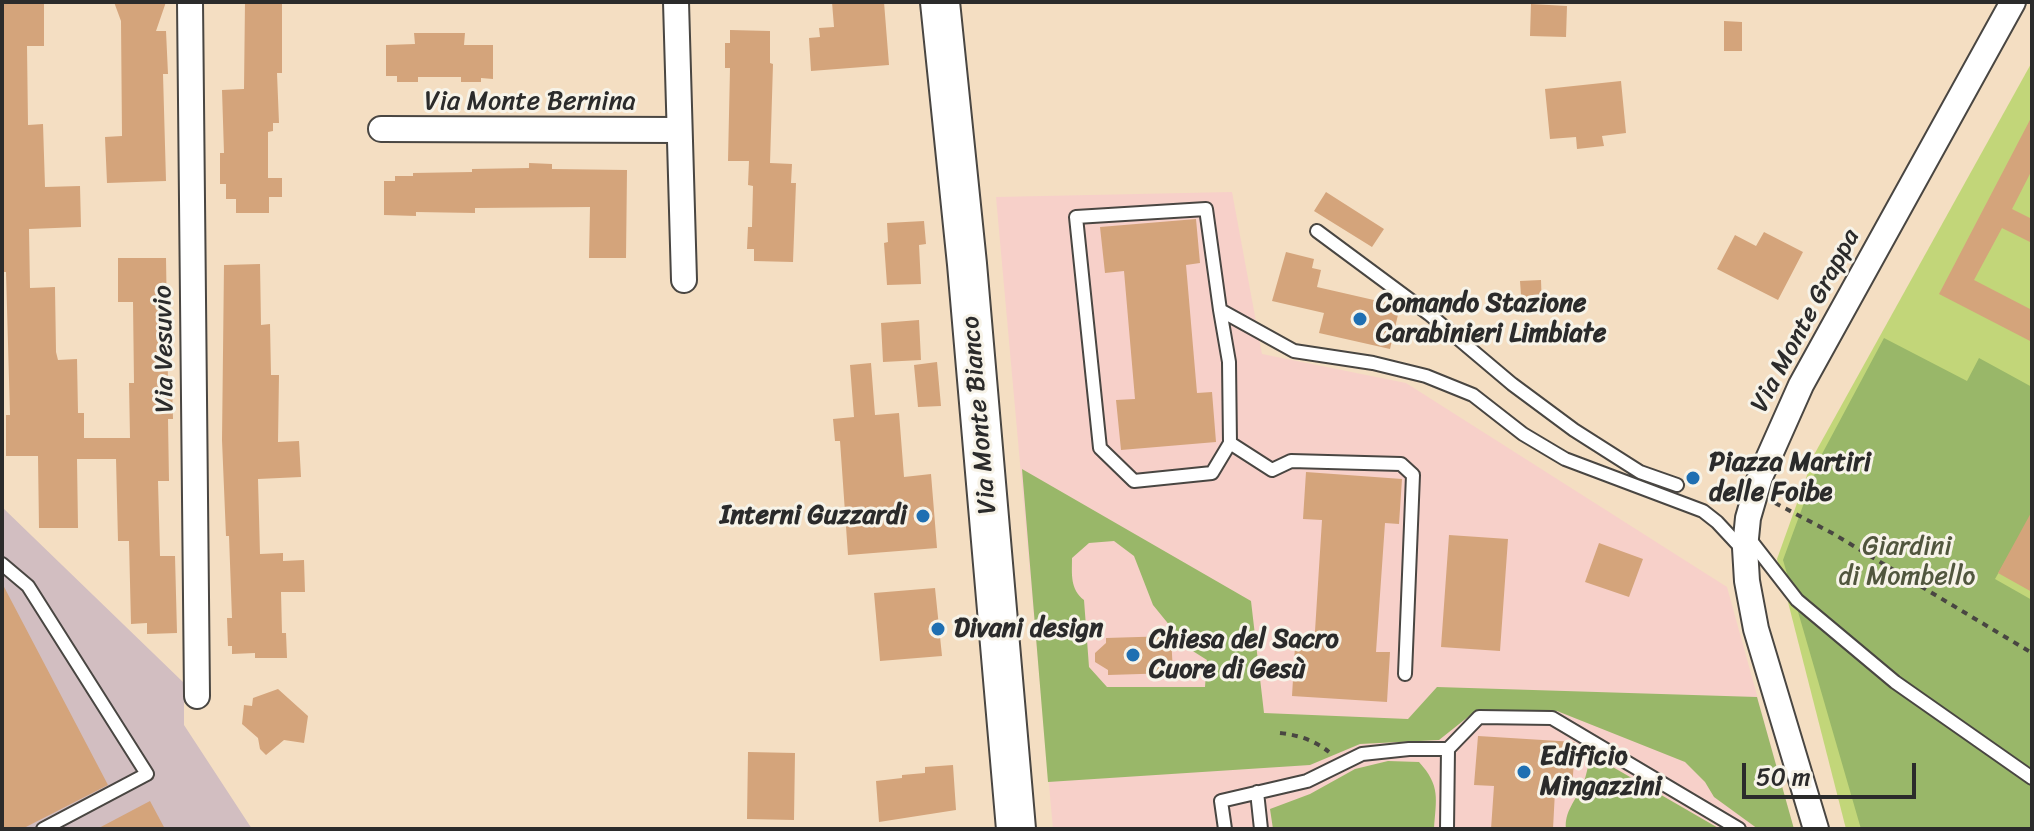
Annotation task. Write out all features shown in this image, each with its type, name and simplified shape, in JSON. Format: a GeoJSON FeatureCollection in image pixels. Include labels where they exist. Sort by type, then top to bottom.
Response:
{"type":"FeatureCollection","features":[{"type":"Feature","properties":{"kind":"main road","name":"Via Monte Bianco"},"geometry":{"type":"LineString","coordinates":[[940,2],[967,264],[1016,829]]}},
{"type":"Feature","properties":{"kind":"street","name":"Via Vesuvio"},"geometry":{"type":"LineString","coordinates":[[190,2],[197,696]]}},
{"type":"Feature","properties":{"kind":"street"},"geometry":{"type":"LineString","coordinates":[[676,2],[684,280]]}},
{"type":"Feature","properties":{"kind":"street","name":"Via Monte Grappa"},"geometry":{"type":"LineString","coordinates":[[1816,829],[1756,629],[1747,581],[1748,518],[1776,438],[1801,385],[2013,2]]}},
{"type":"Feature","properties":{"kind":"street","name":"Via Monte Bernina"},"geometry":{"type":"LineString","coordinates":[[381,129],[679,130]]}},
{"type":"Feature","properties":{"kind":"lane"},"geometry":{"type":"LineString","coordinates":[[1206,209],[1220,310],[1229,362],[1230,443],[1212,473],[1134,481],[1100,448],[1076,217],[1206,209]]}},
{"type":"Feature","properties":{"kind":"lane"},"geometry":{"type":"LineString","coordinates":[[1317,231],[1429,314],[1512,384],[1574,430],[1640,472],[1677,485]]}},
{"type":"Feature","properties":{"kind":"lane"},"geometry":{"type":"LineString","coordinates":[[1220,310],[1294,351],[1373,363],[1426,376],[1473,395],[1523,434],[1565,459],[1703,511],[1746,544],[1797,600],[1895,682],[2032,778]]}},
{"type":"Feature","properties":{"kind":"lane"},"geometry":{"type":"LineString","coordinates":[[1230,443],[1272,470],[1291,461],[1401,464],[1413,475],[1405,674]]}},
{"type":"Feature","properties":{"kind":"lane"},"geometry":{"type":"LineString","coordinates":[[2,564],[28,586],[147,774],[43,829]]}},
{"type":"Feature","properties":{"kind":"lane"},"geometry":{"type":"LineString","coordinates":[[1447,829],[1448,749],[1479,717],[1552,718],[1739,829]]}},
{"type":"Feature","properties":{"kind":"lane"},"geometry":{"type":"LineString","coordinates":[[1225,829],[1221,801],[1307,781],[1362,754],[1448,749]]}},
{"type":"Feature","properties":{"kind":"lane"},"geometry":{"type":"LineString","coordinates":[[1257,792],[1261,829]]}},
{"type":"Feature","properties":{"kind":"path"},"geometry":{"type":"LineString","coordinates":[[1755,493],[1832,533],[2032,653]]}},
{"type":"Feature","properties":{"kind":"path"},"geometry":{"type":"LineString","coordinates":[[1280,733],[1299,735],[1319,744],[1342,764]]}},
{"type":"Feature","properties":{"kind":"shaded area"},"geometry":{"type":"Polygon","coordinates":[[[1232,192],[1262,354],[1406,383],[1727,587],[1794,829],[1053,829],[996,197],[1232,192]]]}},
{"type":"Feature","properties":{"kind":"shaded area"},"geometry":{"type":"Polygon","coordinates":[[[2,507],[184,683],[184,725],[252,829],[2,829],[2,507]]]}},
{"type":"Feature","properties":{"kind":"green space","name":"Giardini di Mombello"},"geometry":{"type":"Polygon","coordinates":[[[2032,62],[2032,829],[1846,829],[1777,559],[1815,453],[2032,62]]]}},
{"type":"Feature","properties":{"kind":"green space","name":"Giardini di Mombello"},"geometry":{"type":"Polygon","coordinates":[[[1884,338],[1967,381],[1979,358],[2032,387],[2032,514],[1995,579],[2032,600],[2032,829],[1861,829],[1783,560],[1822,454],[1884,338]]]}},
{"type":"Feature","properties":{"kind":"green space"},"geometry":{"type":"Polygon","coordinates":[[[1022,469],[1251,601],[1264,713],[1408,719],[1437,687],[1757,697],[1794,829],[1758,829],[1714,797],[1705,782],[1685,762],[1557,711],[1473,713],[1439,740],[1360,744],[1310,765],[1048,782],[1022,469]],[[1114,541],[1089,543],[1072,558],[1074,586],[1084,600],[1089,667],[1107,687],[1205,687],[1207,660],[1188,648],[1153,605],[1134,556],[1114,541]]]}},
{"type":"Feature","properties":{"kind":"green space"},"geometry":{"type":"Polygon","coordinates":[[[1592,755],[1720,829],[1566,829],[1569,812],[1584,782],[1592,755]]]}},
{"type":"Feature","properties":{"kind":"green space"},"geometry":{"type":"Polygon","coordinates":[[[1388,761],[1419,762],[1431,778],[1436,793],[1434,829],[1273,829],[1270,809],[1310,794],[1355,769],[1388,761]]]}},
{"type":"Feature","properties":{"kind":"building"},"geometry":{"type":"Polygon","coordinates":[[[2,2],[44,2],[44,46],[27,46],[28,125],[43,124],[45,187],[80,186],[81,227],[29,229],[30,288],[55,287],[56,352],[58,360],[77,359],[78,413],[84,413],[84,438],[130,438],[129,383],[134,383],[133,302],[118,302],[118,258],[166,258],[168,382],[172,382],[173,419],[168,419],[169,481],[158,481],[160,556],[175,556],[177,633],[147,634],[147,623],[131,624],[129,541],[118,541],[116,459],[77,459],[78,528],[39,528],[38,456],[6,456],[6,415],[10,415],[6,272],[2,272],[2,2]]]}},
{"type":"Feature","properties":{"kind":"building"},"geometry":{"type":"Polygon","coordinates":[[[114,2],[166,2],[156,31],[166,31],[168,74],[163,74],[166,181],[107,183],[105,137],[122,136],[121,21],[114,2]]]}},
{"type":"Feature","properties":{"kind":"building"},"geometry":{"type":"Polygon","coordinates":[[[245,2],[282,2],[282,73],[277,73],[279,123],[273,123],[273,131],[268,132],[268,178],[282,178],[282,197],[269,197],[269,213],[236,213],[236,199],[226,199],[226,184],[220,184],[220,153],[224,153],[222,90],[244,89],[245,2]]]}},
{"type":"Feature","properties":{"kind":"building"},"geometry":{"type":"Polygon","coordinates":[[[832,2],[884,2],[889,65],[811,71],[809,38],[820,37],[819,28],[834,27],[832,2]]]}},
{"type":"Feature","properties":{"kind":"building"},"geometry":{"type":"Polygon","coordinates":[[[1531,4],[1567,6],[1566,37],[1530,36],[1531,4]]]}},
{"type":"Feature","properties":{"kind":"building"},"geometry":{"type":"Polygon","coordinates":[[[1724,21],[1742,22],[1742,51],[1724,51],[1724,21]]]}},
{"type":"Feature","properties":{"kind":"building"},"geometry":{"type":"Polygon","coordinates":[[[730,30],[770,31],[770,63],[773,64],[770,163],[792,164],[791,183],[796,183],[793,262],[754,261],[754,249],[747,249],[748,227],[752,227],[753,186],[748,185],[749,161],[728,161],[730,68],[725,68],[725,43],[730,43],[730,30]]]}},
{"type":"Feature","properties":{"kind":"building"},"geometry":{"type":"Polygon","coordinates":[[[414,33],[465,33],[464,45],[493,45],[493,79],[461,82],[461,77],[418,77],[418,82],[397,82],[397,76],[386,76],[386,45],[415,44],[414,33]]]}},
{"type":"Feature","properties":{"kind":"building"},"geometry":{"type":"Polygon","coordinates":[[[1621,81],[1626,133],[1602,136],[1604,146],[1577,149],[1576,137],[1550,139],[1545,89],[1621,81]]]}},
{"type":"Feature","properties":{"kind":"building"},"geometry":{"type":"Polygon","coordinates":[[[2032,116],[2032,170],[2012,209],[2032,219],[2032,243],[2002,228],[1974,280],[2032,310],[2032,342],[1939,294],[2032,116]]]}},
{"type":"Feature","properties":{"kind":"building"},"geometry":{"type":"Polygon","coordinates":[[[529,163],[552,164],[552,169],[627,170],[626,258],[589,258],[590,207],[475,208],[475,213],[384,215],[384,181],[395,181],[395,176],[529,168],[529,163]]]}},
{"type":"Feature","properties":{"kind":"building"},"geometry":{"type":"Polygon","coordinates":[[[1326,192],[1384,229],[1372,247],[1314,211],[1326,192]]]}},
{"type":"Feature","properties":{"kind":"building"},"geometry":{"type":"Polygon","coordinates":[[[1196,219],[1200,263],[1186,265],[1197,393],[1212,392],[1216,442],[1121,450],[1116,400],[1135,399],[1124,271],[1105,273],[1100,227],[1196,219]]]}},
{"type":"Feature","properties":{"kind":"building"},"geometry":{"type":"Polygon","coordinates":[[[924,221],[926,244],[919,245],[921,284],[887,285],[884,243],[888,242],[887,223],[924,221]]]}},
{"type":"Feature","properties":{"kind":"building"},"geometry":{"type":"Polygon","coordinates":[[[1764,232],[1803,252],[1778,300],[1717,269],[1735,235],[1756,246],[1764,232]]]}},
{"type":"Feature","properties":{"kind":"building"},"geometry":{"type":"Polygon","coordinates":[[[1286,252],[1314,259],[1312,268],[1321,270],[1317,287],[1400,306],[1390,349],[1319,333],[1324,313],[1272,301],[1286,252]]]}},
{"type":"Feature","properties":{"kind":"building"},"geometry":{"type":"Polygon","coordinates":[[[260,264],[261,325],[270,324],[271,375],[279,375],[278,442],[299,441],[301,477],[258,479],[260,554],[283,553],[283,561],[304,560],[305,592],[281,592],[282,633],[286,633],[287,658],[255,658],[255,653],[232,654],[232,646],[228,646],[227,618],[232,618],[222,440],[224,265],[260,264]]]}},
{"type":"Feature","properties":{"kind":"building"},"geometry":{"type":"Polygon","coordinates":[[[1541,280],[1542,308],[1522,309],[1520,281],[1541,280]]]}},
{"type":"Feature","properties":{"kind":"building"},"geometry":{"type":"Polygon","coordinates":[[[919,320],[921,360],[883,362],[881,323],[919,320]]]}},
{"type":"Feature","properties":{"kind":"building"},"geometry":{"type":"Polygon","coordinates":[[[937,362],[941,406],[918,407],[914,365],[937,362]]]}},
{"type":"Feature","properties":{"kind":"building"},"geometry":{"type":"Polygon","coordinates":[[[871,363],[875,415],[899,413],[904,477],[931,474],[937,548],[848,555],[840,441],[835,441],[833,419],[854,417],[850,365],[871,363]]]}},
{"type":"Feature","properties":{"kind":"building"},"geometry":{"type":"Polygon","coordinates":[[[1306,472],[1402,479],[1399,524],[1385,523],[1376,652],[1390,652],[1387,702],[1292,696],[1295,646],[1314,647],[1322,520],[1303,519],[1306,472]]]}},
{"type":"Feature","properties":{"kind":"building"},"geometry":{"type":"Polygon","coordinates":[[[2032,511],[2032,592],[1998,573],[2032,511]]]}},
{"type":"Feature","properties":{"kind":"building"},"geometry":{"type":"Polygon","coordinates":[[[1449,535],[1508,539],[1500,651],[1441,647],[1449,535]]]}},
{"type":"Feature","properties":{"kind":"building"},"geometry":{"type":"Polygon","coordinates":[[[1599,543],[1643,559],[1629,597],[1585,582],[1599,543]]]}},
{"type":"Feature","properties":{"kind":"building"},"geometry":{"type":"Polygon","coordinates":[[[2,583],[108,785],[22,829],[2,829],[2,583]]]}},
{"type":"Feature","properties":{"kind":"building"},"geometry":{"type":"Polygon","coordinates":[[[935,588],[942,656],[880,661],[874,593],[935,588]]]}},
{"type":"Feature","properties":{"kind":"building","name":"Chiesa del Sacro Cuore di Gesù"},"geometry":{"type":"Polygon","coordinates":[[[1171,636],[1173,673],[1108,675],[1108,670],[1095,662],[1095,653],[1106,643],[1106,638],[1171,636]]]}},
{"type":"Feature","properties":{"kind":"building"},"geometry":{"type":"Polygon","coordinates":[[[278,689],[308,716],[304,743],[284,740],[266,755],[260,749],[258,738],[242,724],[244,705],[252,706],[253,698],[278,689]]]}},
{"type":"Feature","properties":{"kind":"building","name":"Edificio Mingazzini"},"geometry":{"type":"Polygon","coordinates":[[[1478,736],[1575,742],[1572,792],[1555,791],[1553,829],[1491,829],[1494,786],[1474,785],[1478,736]]]}},
{"type":"Feature","properties":{"kind":"building"},"geometry":{"type":"Polygon","coordinates":[[[748,752],[795,753],[794,820],[747,819],[748,752]]]}},
{"type":"Feature","properties":{"kind":"building"},"geometry":{"type":"Polygon","coordinates":[[[953,765],[956,810],[879,822],[876,781],[925,773],[925,767],[953,765]]]}},
{"type":"Feature","properties":{"kind":"building"},"geometry":{"type":"Polygon","coordinates":[[[150,801],[165,829],[97,829],[150,801]]]}},
{"type":"Feature","properties":{"kind":"place","name":"Comando Stazione Carabinieri Limbiate"},"geometry":{"type":"Point","coordinates":[1360,319]}},
{"type":"Feature","properties":{"kind":"place","name":"Piazza Martiri delle Foibe"},"geometry":{"type":"Point","coordinates":[1693,478]}},
{"type":"Feature","properties":{"kind":"place","name":"Interni Guzzardi"},"geometry":{"type":"Point","coordinates":[923,516]}},
{"type":"Feature","properties":{"kind":"place","name":"Divani design"},"geometry":{"type":"Point","coordinates":[938,629]}},
{"type":"Feature","properties":{"kind":"place","name":"Chiesa del Sacro Cuore di Gesù"},"geometry":{"type":"Point","coordinates":[1133,655]}},
{"type":"Feature","properties":{"kind":"place","name":"Edificio Mingazzini"},"geometry":{"type":"Point","coordinates":[1524,772]}}]}
